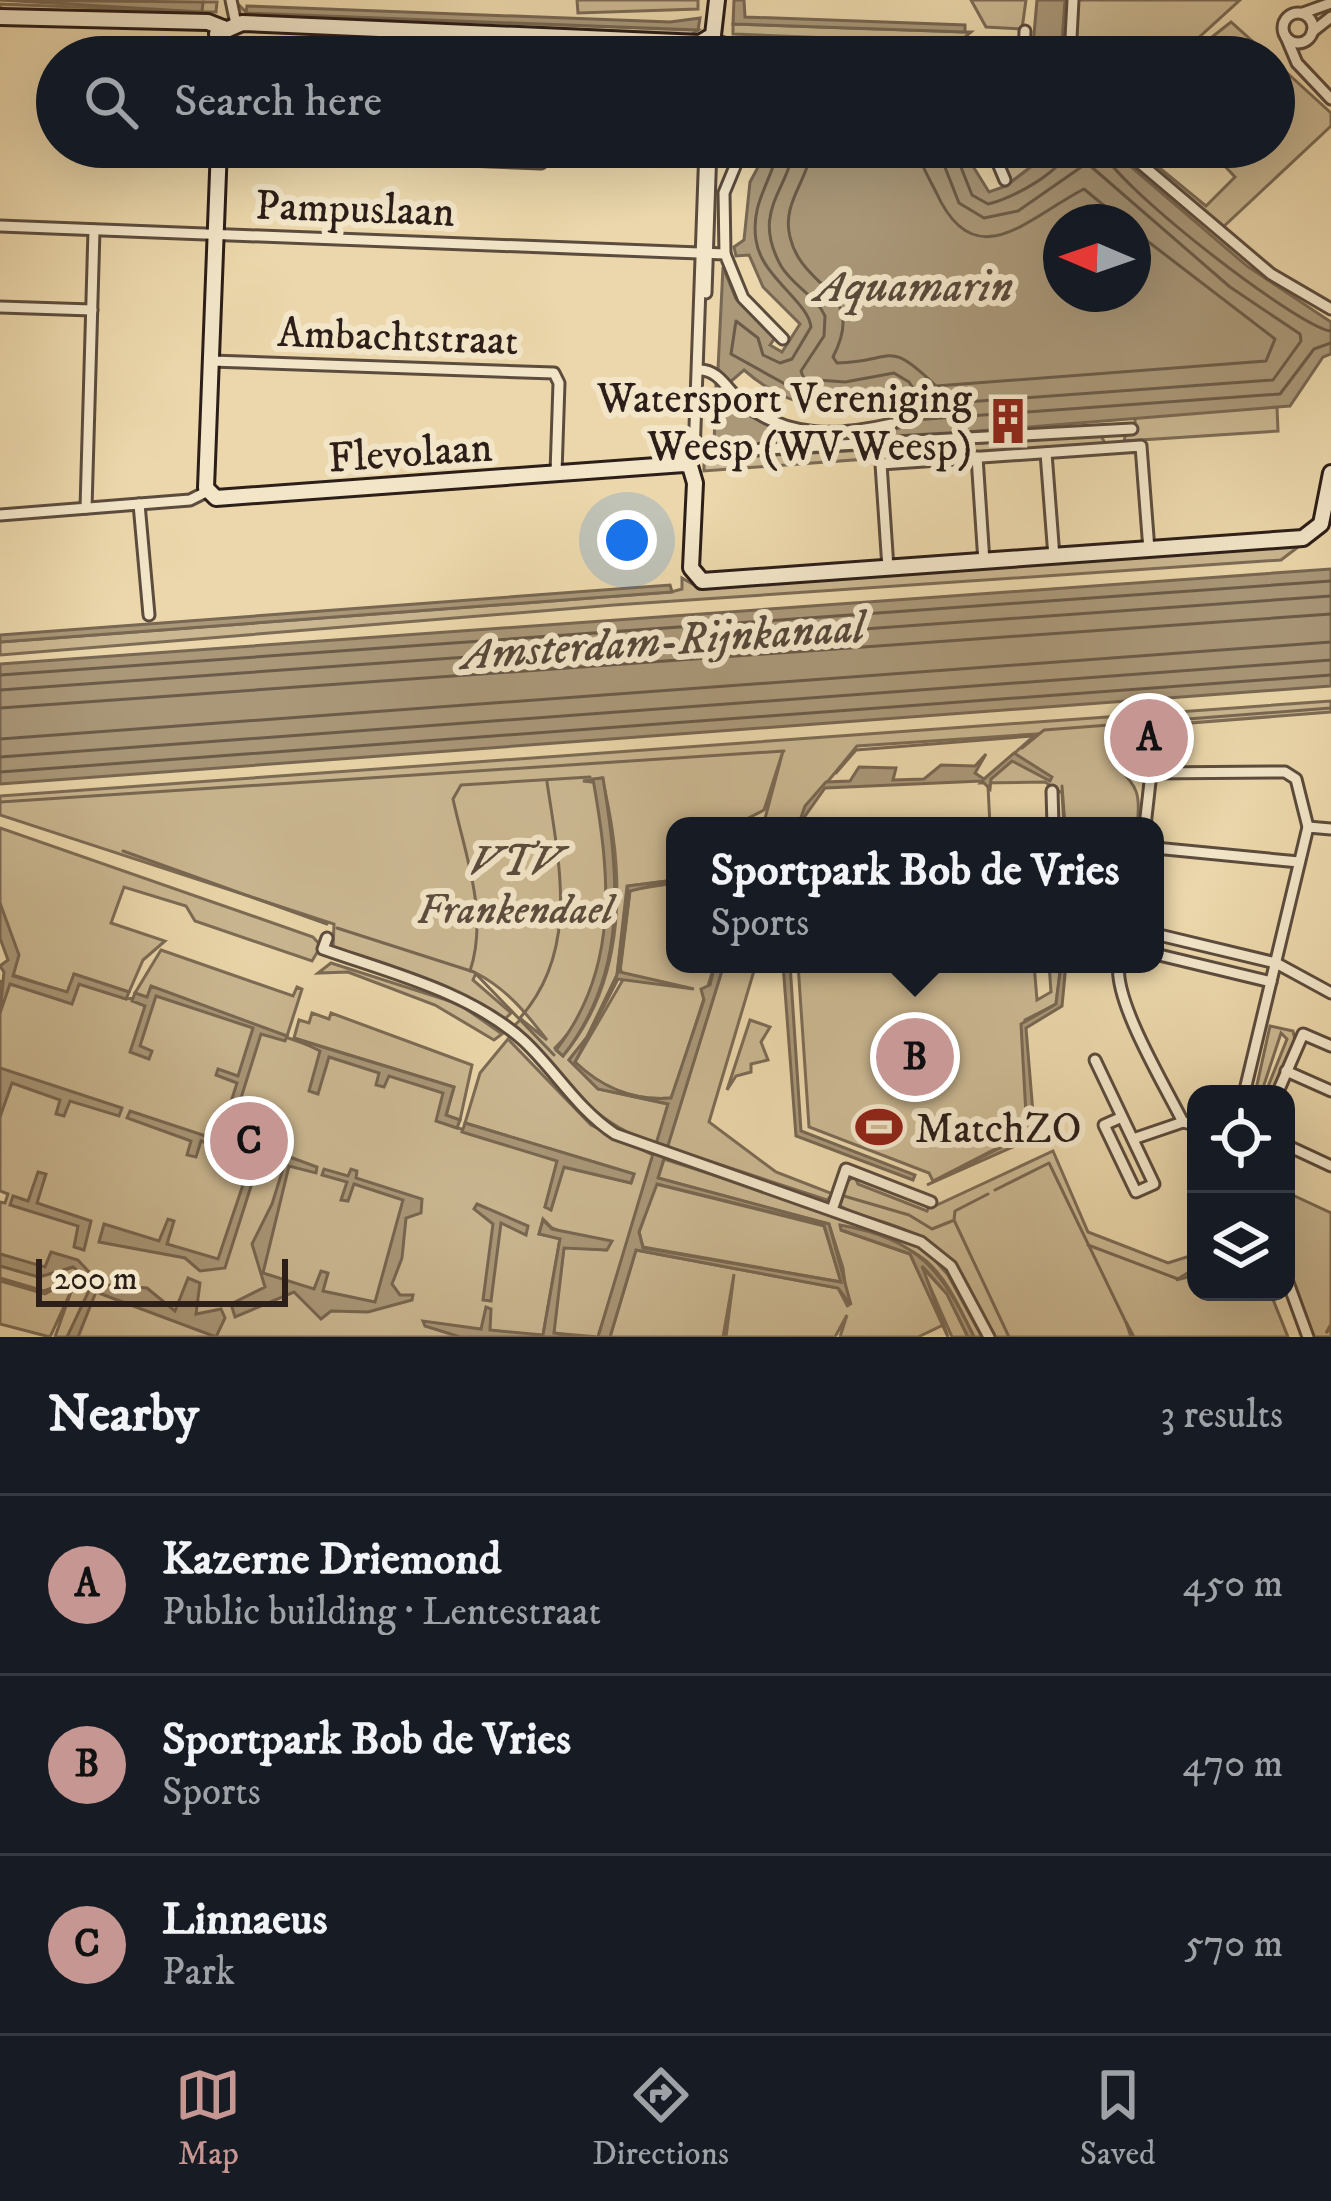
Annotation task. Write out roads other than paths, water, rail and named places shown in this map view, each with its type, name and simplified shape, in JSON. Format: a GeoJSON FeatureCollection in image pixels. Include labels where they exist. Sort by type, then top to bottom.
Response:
{"type":"FeatureCollection","features":[{"type":"Feature","properties":{"kind":"street"},"geometry":{"type":"LineString","coordinates":[[224,36],[231,0]]}},
{"type":"Feature","properties":{"kind":"street"},"geometry":{"type":"LineString","coordinates":[[711,36],[717,0]]}},
{"type":"Feature","properties":{"kind":"street"},"geometry":{"type":"LineString","coordinates":[[1071,36],[1073,0]]}},
{"type":"Feature","properties":{"kind":"street"},"geometry":{"type":"LineString","coordinates":[[1285,36],[1285,20],[1331,3]]}},
{"type":"Feature","properties":{"kind":"street"},"geometry":{"type":"LineString","coordinates":[[1300,13],[1310,20],[1300,64]]}},
{"type":"Feature","properties":{"kind":"street"},"geometry":{"type":"LineString","coordinates":[[0,16],[225,29],[513,36]]}},
{"type":"Feature","properties":{"kind":"street"},"geometry":{"type":"LineString","coordinates":[[1295,42],[1331,17]]}},
{"type":"Feature","properties":{"kind":"street"},"geometry":{"type":"LineString","coordinates":[[1025,31],[1025,36]]}},
{"type":"Feature","properties":{"kind":"street"},"geometry":{"type":"LineString","coordinates":[[1295,55],[1331,99]]}},
{"type":"Feature","properties":{"kind":"street"},"geometry":{"type":"LineString","coordinates":[[208,491],[218,168]]}},
{"type":"Feature","properties":{"kind":"street"},"geometry":{"type":"LineString","coordinates":[[707,168],[692,460],[691,568],[698,580],[1304,538],[1319,527],[1331,473]]}},
{"type":"Feature","properties":{"kind":"street"},"geometry":{"type":"LineString","coordinates":[[734,168],[724,193],[725,254],[743,298],[782,339]]}},
{"type":"Feature","properties":{"kind":"street"},"geometry":{"type":"LineString","coordinates":[[1002,168],[1005,180]]}},
{"type":"Feature","properties":{"kind":"street"},"geometry":{"type":"LineString","coordinates":[[1146,168],[1271,274],[1331,309]]}},
{"type":"Feature","properties":{"kind":"street","name":"Pampuslaan"},"geometry":{"type":"LineString","coordinates":[[0,226],[705,253]]}},
{"type":"Feature","properties":{"kind":"street"},"geometry":{"type":"LineString","coordinates":[[86,508],[94,230]]}},
{"type":"Feature","properties":{"kind":"street"},"geometry":{"type":"LineString","coordinates":[[705,253],[725,254]]}},
{"type":"Feature","properties":{"kind":"street"},"geometry":{"type":"LineString","coordinates":[[0,307],[92,310]]}},
{"type":"Feature","properties":{"kind":"street","name":"Ambachtstraat"},"geometry":{"type":"LineString","coordinates":[[211,361],[554,373],[559,382],[556,473]]}},
{"type":"Feature","properties":{"kind":"street"},"geometry":{"type":"LineString","coordinates":[[700,370],[715,373],[759,414],[801,431],[837,434],[892,424]]}},
{"type":"Feature","properties":{"kind":"street"},"geometry":{"type":"LineString","coordinates":[[692,460],[1132,429]]}},
{"type":"Feature","properties":{"kind":"street"},"geometry":{"type":"LineString","coordinates":[[888,568],[881,464],[1142,446],[1149,550]]}},
{"type":"Feature","properties":{"kind":"street"},"geometry":{"type":"LineString","coordinates":[[1046,453],[1054,557]]}},
{"type":"Feature","properties":{"kind":"street"},"geometry":{"type":"LineString","coordinates":[[977,458],[984,562]]}},
{"type":"Feature","properties":{"kind":"street","name":"Flevolaan"},"geometry":{"type":"LineString","coordinates":[[0,515],[190,500],[208,491],[220,498],[692,460]]}},
{"type":"Feature","properties":{"kind":"street"},"geometry":{"type":"LineString","coordinates":[[139,504],[149,615]]}},
{"type":"Feature","properties":{"kind":"street"},"geometry":{"type":"LineString","coordinates":[[1146,817],[1151,773],[1289,773],[1297,783],[1308,827],[1246,1085]]}},
{"type":"Feature","properties":{"kind":"street"},"geometry":{"type":"LineString","coordinates":[[1052,790],[1054,817]]}},
{"type":"Feature","properties":{"kind":"street"},"geometry":{"type":"LineString","coordinates":[[1308,827],[1331,829]]}},
{"type":"Feature","properties":{"kind":"street"},"geometry":{"type":"LineString","coordinates":[[1164,849],[1299,862]]}},
{"type":"Feature","properties":{"kind":"street"},"geometry":{"type":"LineString","coordinates":[[1164,936],[1276,963],[1331,993]]}},
{"type":"Feature","properties":{"kind":"street"},"geometry":{"type":"LineString","coordinates":[[326,938],[323,949],[485,1013],[526,1042],[600,1124],[668,1155],[903,1232],[939,1255],[960,1280],[989,1337]]}},
{"type":"Feature","properties":{"kind":"street"},"geometry":{"type":"LineString","coordinates":[[1164,956],[1271,982]]}},
{"type":"Feature","properties":{"kind":"street"},"geometry":{"type":"LineString","coordinates":[[1119,973],[1118,985],[1183,1122]]}},
{"type":"Feature","properties":{"kind":"street"},"geometry":{"type":"LineString","coordinates":[[1280,1085],[1303,1034],[1331,1046]]}},
{"type":"Feature","properties":{"kind":"street"},"geometry":{"type":"LineString","coordinates":[[1095,1060],[1154,1184],[1136,1192],[1104,1125],[1122,1117]]}},
{"type":"Feature","properties":{"kind":"street"},"geometry":{"type":"LineString","coordinates":[[1286,1071],[1331,1091]]}},
{"type":"Feature","properties":{"kind":"street"},"geometry":{"type":"LineString","coordinates":[[1133,1139],[1187,1123]]}},
{"type":"Feature","properties":{"kind":"street"},"geometry":{"type":"LineString","coordinates":[[1295,1149],[1331,1166]]}},
{"type":"Feature","properties":{"kind":"street"},"geometry":{"type":"LineString","coordinates":[[832,1210],[846,1169],[931,1202]]}},
{"type":"Feature","properties":{"kind":"street"},"geometry":{"type":"LineString","coordinates":[[1295,1301],[1308,1337]]}},
{"type":"Feature","properties":{"kind":"water"},"geometry":{"type":"Polygon","coordinates":[[[0,0],[203,2],[202,12],[0,0]]]}},
{"type":"Feature","properties":{"kind":"water"},"geometry":{"type":"Polygon","coordinates":[[[734,0],[744,0],[745,17],[965,25],[965,32],[733,24],[734,0]]]}},
{"type":"Feature","properties":{"kind":"water"},"geometry":{"type":"Polygon","coordinates":[[[1037,0],[1065,0],[1062,36],[1034,36],[1037,0]]]}},
{"type":"Feature","properties":{"kind":"water"},"geometry":{"type":"Polygon","coordinates":[[[247,6],[670,22],[700,18],[698,30],[246,13],[247,6]]]}},
{"type":"Feature","properties":{"kind":"water","name":"Aquamarin"},"geometry":{"type":"Polygon","coordinates":[[[758,168],[974,168],[989,192],[1030,168],[1133,168],[1247,266],[1331,322],[1331,354],[1323,357],[1290,406],[830,443],[714,446],[716,383],[749,410],[801,432],[841,434],[899,428],[887,399],[847,406],[811,405],[778,394],[744,370],[729,383],[718,369],[723,267],[736,299],[775,338],[770,345],[782,352],[800,324],[763,287],[749,255],[736,256],[734,247],[744,240],[750,182],[758,168]]]}},
{"type":"Feature","properties":{"kind":"water","name":"Amsterdam-Rijnkanaal"},"geometry":{"type":"Polygon","coordinates":[[[1331,569],[1331,686],[0,784],[0,664],[1331,569]]]}},
{"type":"Feature","properties":{"kind":"water"},"geometry":{"type":"Polygon","coordinates":[[[670,585],[672,592],[0,642],[0,635],[670,585]]]}},
{"type":"Feature","properties":{"kind":"water"},"geometry":{"type":"Polygon","coordinates":[[[1014,753],[1052,777],[1050,781],[1012,761],[991,779],[990,789],[982,781],[825,788],[801,817],[826,782],[850,781],[859,767],[896,768],[893,780],[924,779],[941,765],[975,766],[986,754],[975,773],[984,779],[1014,753]]]}},
{"type":"Feature","properties":{"kind":"water"},"geometry":{"type":"Polygon","coordinates":[[[603,778],[613,851],[614,923],[599,991],[563,1056],[556,1050],[591,987],[605,920],[606,885],[593,779],[603,778]]]}},
{"type":"Feature","properties":{"kind":"water"},"geometry":{"type":"Polygon","coordinates":[[[666,881],[630,891],[620,972],[694,989],[618,979],[575,1062],[619,1090],[671,1098],[704,1000],[701,989],[710,985],[713,973],[721,973],[658,1178],[829,1224],[851,1305],[838,1288],[636,1250],[610,1337],[598,1337],[668,1104],[598,1089],[569,1060],[587,1037],[617,975],[628,886],[666,881]],[[657,1184],[639,1232],[643,1248],[841,1282],[824,1225],[657,1184]]]}},
{"type":"Feature","properties":{"kind":"water"},"geometry":{"type":"Polygon","coordinates":[[[0,903],[19,955],[13,976],[67,992],[74,974],[129,992],[126,999],[79,984],[72,1004],[10,984],[0,1013],[4,972],[0,966],[8,960],[0,938],[0,903]]]}},
{"type":"Feature","properties":{"kind":"water"},"geometry":{"type":"Polygon","coordinates":[[[784,973],[791,973],[801,1131],[915,1175],[913,1180],[796,1136],[784,973]]]}},
{"type":"Feature","properties":{"kind":"water"},"geometry":{"type":"Polygon","coordinates":[[[1060,973],[1065,973],[1062,1006],[1026,1028],[1035,1137],[927,1185],[1027,1134],[1021,1024],[1056,1004],[1060,973]]]}},
{"type":"Feature","properties":{"kind":"water"},"geometry":{"type":"Polygon","coordinates":[[[151,986],[287,1036],[285,1041],[261,1034],[231,1130],[223,1127],[237,1083],[216,1075],[218,1069],[238,1076],[253,1028],[156,996],[140,1046],[152,1051],[149,1059],[130,1052],[145,1006],[132,1001],[135,993],[147,997],[151,986]]]}},
{"type":"Feature","properties":{"kind":"water"},"geometry":{"type":"Polygon","coordinates":[[[293,1038],[454,1087],[446,1115],[460,1120],[457,1128],[436,1121],[443,1093],[389,1076],[384,1087],[376,1085],[379,1073],[329,1057],[318,1094],[309,1091],[320,1051],[293,1038]]]}},
{"type":"Feature","properties":{"kind":"water"},"geometry":{"type":"Polygon","coordinates":[[[0,1068],[122,1108],[119,1116],[70,1101],[64,1116],[56,1114],[60,1100],[12,1083],[0,1117],[0,1068]]]}},
{"type":"Feature","properties":{"kind":"water"},"geometry":{"type":"Polygon","coordinates":[[[130,1111],[221,1141],[220,1147],[201,1141],[196,1157],[187,1155],[191,1141],[127,1118],[130,1111]]]}},
{"type":"Feature","properties":{"kind":"water"},"geometry":{"type":"Polygon","coordinates":[[[465,1123],[634,1174],[631,1183],[564,1167],[551,1210],[545,1207],[557,1161],[462,1132],[465,1123]]]}},
{"type":"Feature","properties":{"kind":"water"},"geometry":{"type":"Polygon","coordinates":[[[232,1145],[277,1155],[274,1163],[259,1161],[225,1268],[200,1271],[185,1258],[99,1242],[104,1224],[159,1241],[168,1219],[174,1221],[167,1244],[218,1259],[251,1161],[230,1152],[232,1145]]]}},
{"type":"Feature","properties":{"kind":"water"},"geometry":{"type":"Polygon","coordinates":[[[287,1156],[317,1167],[316,1173],[289,1166],[263,1273],[314,1289],[321,1271],[328,1273],[323,1291],[375,1302],[403,1200],[354,1184],[348,1201],[341,1200],[347,1182],[322,1175],[324,1169],[348,1176],[351,1169],[357,1171],[356,1178],[422,1199],[421,1213],[406,1218],[402,1258],[392,1284],[400,1295],[413,1295],[412,1300],[368,1312],[331,1311],[321,1319],[294,1292],[235,1317],[231,1304],[265,1287],[252,1244],[272,1204],[287,1156]]]}},
{"type":"Feature","properties":{"kind":"water"},"geometry":{"type":"Polygon","coordinates":[[[38,1172],[46,1174],[37,1203],[91,1221],[84,1250],[74,1247],[78,1226],[10,1205],[13,1196],[28,1201],[38,1172]]]}},
{"type":"Feature","properties":{"kind":"water"},"geometry":{"type":"Polygon","coordinates":[[[477,1204],[528,1226],[526,1235],[501,1223],[491,1301],[483,1300],[493,1224],[474,1209],[477,1204]]]}},
{"type":"Feature","properties":{"kind":"water"},"geometry":{"type":"Polygon","coordinates":[[[543,1220],[552,1229],[612,1241],[607,1250],[564,1248],[554,1333],[580,1337],[460,1337],[425,1326],[423,1321],[481,1329],[486,1307],[491,1309],[490,1330],[543,1335],[560,1239],[539,1234],[543,1220]]]}},
{"type":"Feature","properties":{"kind":"water"},"geometry":{"type":"Polygon","coordinates":[[[840,1225],[889,1239],[924,1261],[950,1293],[974,1337],[968,1337],[947,1294],[922,1266],[948,1337],[910,1254],[841,1230],[840,1225]]]}},
{"type":"Feature","properties":{"kind":"water"},"geometry":{"type":"Polygon","coordinates":[[[51,1252],[78,1260],[90,1273],[86,1277],[73,1267],[39,1277],[0,1266],[0,1254],[45,1267],[51,1252]]]}},
{"type":"Feature","properties":{"kind":"water"},"geometry":{"type":"Polygon","coordinates":[[[188,1278],[200,1283],[196,1314],[221,1309],[225,1318],[216,1337],[96,1292],[78,1337],[67,1337],[92,1284],[147,1288],[175,1311],[188,1278]]]}},
{"type":"Feature","properties":{"kind":"waterway"},"geometry":{"type":"LineString","coordinates":[[1022,748],[1044,730],[1331,708]]}},
{"type":"Feature","properties":{"kind":"waterway"},"geometry":{"type":"LineString","coordinates":[[1112,729],[1116,763]]}},
{"type":"Feature","properties":{"kind":"waterway"},"geometry":{"type":"LineString","coordinates":[[836,773],[856,750],[1033,736]]}},
{"type":"Feature","properties":{"kind":"waterway"},"geometry":{"type":"LineString","coordinates":[[0,802],[784,751]]}},
{"type":"Feature","properties":{"kind":"waterway"},"geometry":{"type":"LineString","coordinates":[[470,971],[476,906],[453,799],[461,785],[590,777]]}},
{"type":"Feature","properties":{"kind":"waterway"},"geometry":{"type":"LineString","coordinates":[[520,1018],[539,992],[558,935],[560,875],[547,782]]}},
{"type":"Feature","properties":{"kind":"waterway"},"geometry":{"type":"LineString","coordinates":[[988,786],[990,817]]}},
{"type":"Feature","properties":{"kind":"waterway"},"geometry":{"type":"LineString","coordinates":[[1062,786],[1064,817]]}},
{"type":"Feature","properties":{"kind":"waterway"},"geometry":{"type":"LineString","coordinates":[[123,851],[327,924]]}},
{"type":"Feature","properties":{"kind":"waterway"},"geometry":{"type":"LineString","coordinates":[[337,928],[474,972],[554,1055]]}},
{"type":"Feature","properties":{"kind":"waterway"},"geometry":{"type":"LineString","coordinates":[[995,1190],[1049,1163],[1133,1337]]}},
{"type":"Feature","properties":{"kind":"waterway"},"geometry":{"type":"LineString","coordinates":[[988,1194],[955,1211],[954,1220],[1009,1337]]}},
{"type":"Feature","properties":{"kind":"waterway"},"geometry":{"type":"LineString","coordinates":[[844,1196],[909,1215],[932,1229],[952,1221]]}},
{"type":"Feature","properties":{"kind":"waterway"},"geometry":{"type":"LineString","coordinates":[[1088,1245],[1178,1279]]}},
{"type":"Feature","properties":{"kind":"place","name":"Watersport Vereniging Weesp (WV Weesp)"},"geometry":{"type":"Point","coordinates":[1008,421]}},
{"type":"Feature","properties":{"kind":"place","name":"Kazerne Driemond"},"geometry":{"type":"Point","coordinates":[1149,738]}},
{"type":"Feature","properties":{"kind":"place","name":"Sportpark Bob de Vries"},"geometry":{"type":"Point","coordinates":[915,1057]}},
{"type":"Feature","properties":{"kind":"place","name":"MatchZO"},"geometry":{"type":"Point","coordinates":[879,1127]}},
{"type":"Feature","properties":{"kind":"place","name":"Linnaeus"},"geometry":{"type":"Point","coordinates":[249,1141]}},
{"type":"Feature","properties":{"kind":"park label","name":"VTV Frankendael"},"geometry":{"type":"Point","coordinates":[515,884]}}]}
